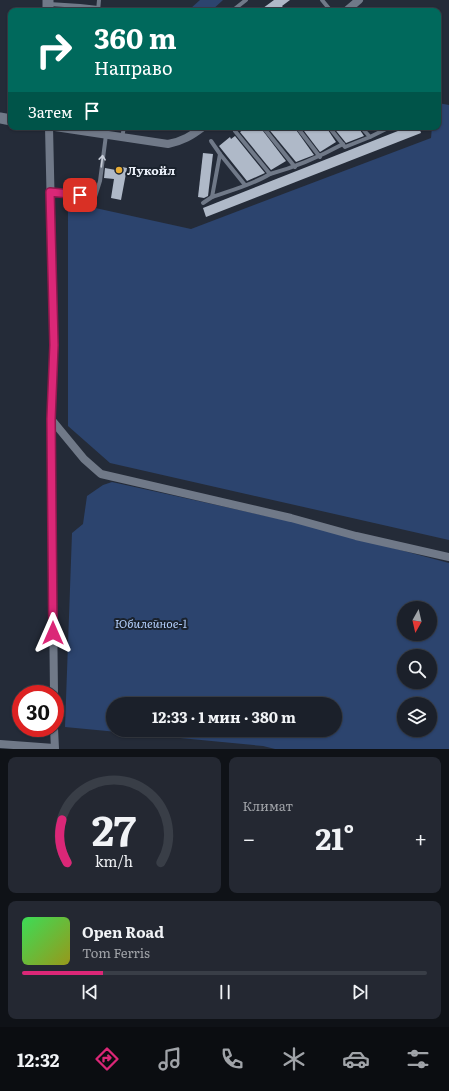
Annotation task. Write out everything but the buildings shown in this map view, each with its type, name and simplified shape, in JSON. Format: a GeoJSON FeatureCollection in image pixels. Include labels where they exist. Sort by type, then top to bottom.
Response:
{"type":"FeatureCollection","features":[{"type":"Feature","properties":{"kind":"street"},"geometry":{"type":"LineString","coordinates":[[350,8],[360,0]]}},
{"type":"Feature","properties":{"kind":"street"},"geometry":{"type":"LineString","coordinates":[[49,130],[54,345],[51,419],[54,685]]}},
{"type":"Feature","properties":{"kind":"street"},"geometry":{"type":"LineString","coordinates":[[74,130],[168,144],[181,142],[199,130]]}},
{"type":"Feature","properties":{"kind":"street"},"geometry":{"type":"LineString","coordinates":[[51,419],[84,459],[101,474],[291,518],[356,536],[449,557]]}},
{"type":"Feature","properties":{"kind":"street"},"geometry":{"type":"LineString","coordinates":[[4,746],[54,749],[54,737]]}},
{"type":"Feature","properties":{"kind":"lane"},"geometry":{"type":"LineString","coordinates":[[236,8],[246,0]]}},
{"type":"Feature","properties":{"kind":"lane"},"geometry":{"type":"LineString","coordinates":[[322,0],[329,8]]}},
{"type":"Feature","properties":{"kind":"lane"},"geometry":{"type":"LineString","coordinates":[[48,5],[80,6],[89,8]]}},
{"type":"Feature","properties":{"kind":"lane"},"geometry":{"type":"LineString","coordinates":[[122,138],[123,130]]}},
{"type":"Feature","properties":{"kind":"lane"},"geometry":{"type":"LineString","coordinates":[[236,130],[235,131],[270,174]]}},
{"type":"Feature","properties":{"kind":"lane"},"geometry":{"type":"LineString","coordinates":[[265,130],[295,167]]}},
{"type":"Feature","properties":{"kind":"lane"},"geometry":{"type":"LineString","coordinates":[[299,130],[320,157]]}},
{"type":"Feature","properties":{"kind":"lane"},"geometry":{"type":"LineString","coordinates":[[331,130],[345,147],[384,130]]}},
{"type":"Feature","properties":{"kind":"lane"},"geometry":{"type":"LineString","coordinates":[[364,130],[370,137]]}},
{"type":"Feature","properties":{"kind":"lane"},"geometry":{"type":"LineString","coordinates":[[50,192],[94,197],[100,181],[106,135]]}},
{"type":"Feature","properties":{"kind":"lane"},"geometry":{"type":"LineString","coordinates":[[211,141],[245,185]]}},
{"type":"Feature","properties":{"kind":"lane"},"geometry":{"type":"LineString","coordinates":[[203,203],[212,197],[257,182],[270,174],[295,167],[320,157],[343,144]]}},
{"type":"Feature","properties":{"kind":"lane"},"geometry":{"type":"LineString","coordinates":[[212,197],[220,154]]}},
{"type":"Feature","properties":{"kind":"green space"},"geometry":{"type":"Polygon","coordinates":[[[200,0],[223,0],[214,8],[191,8],[200,0]]]}},
{"type":"Feature","properties":{"kind":"green space"},"geometry":{"type":"Polygon","coordinates":[[[441,104],[449,105],[449,540],[110,463],[68,426],[68,202],[191,229],[431,138],[432,130],[441,130],[441,104]]]}},
{"type":"Feature","properties":{"kind":"green space","name":"Юбилейное-1"},"geometry":{"type":"Polygon","coordinates":[[[112,482],[303,524],[449,563],[449,749],[275,749],[263,746],[169,737],[342,737],[342,697],[106,697],[106,731],[65,727],[72,533],[83,524],[87,496],[103,485],[112,482]]]}},
{"type":"Feature","properties":{"kind":"place","name":"Лукойл"},"geometry":{"type":"Point","coordinates":[119,170]}},
{"type":"Feature","properties":{"kind":"route"},"geometry":{"type":"LineString","coordinates":[[53,633],[51,419],[54,345],[50,192],[80,195]]}}]}
